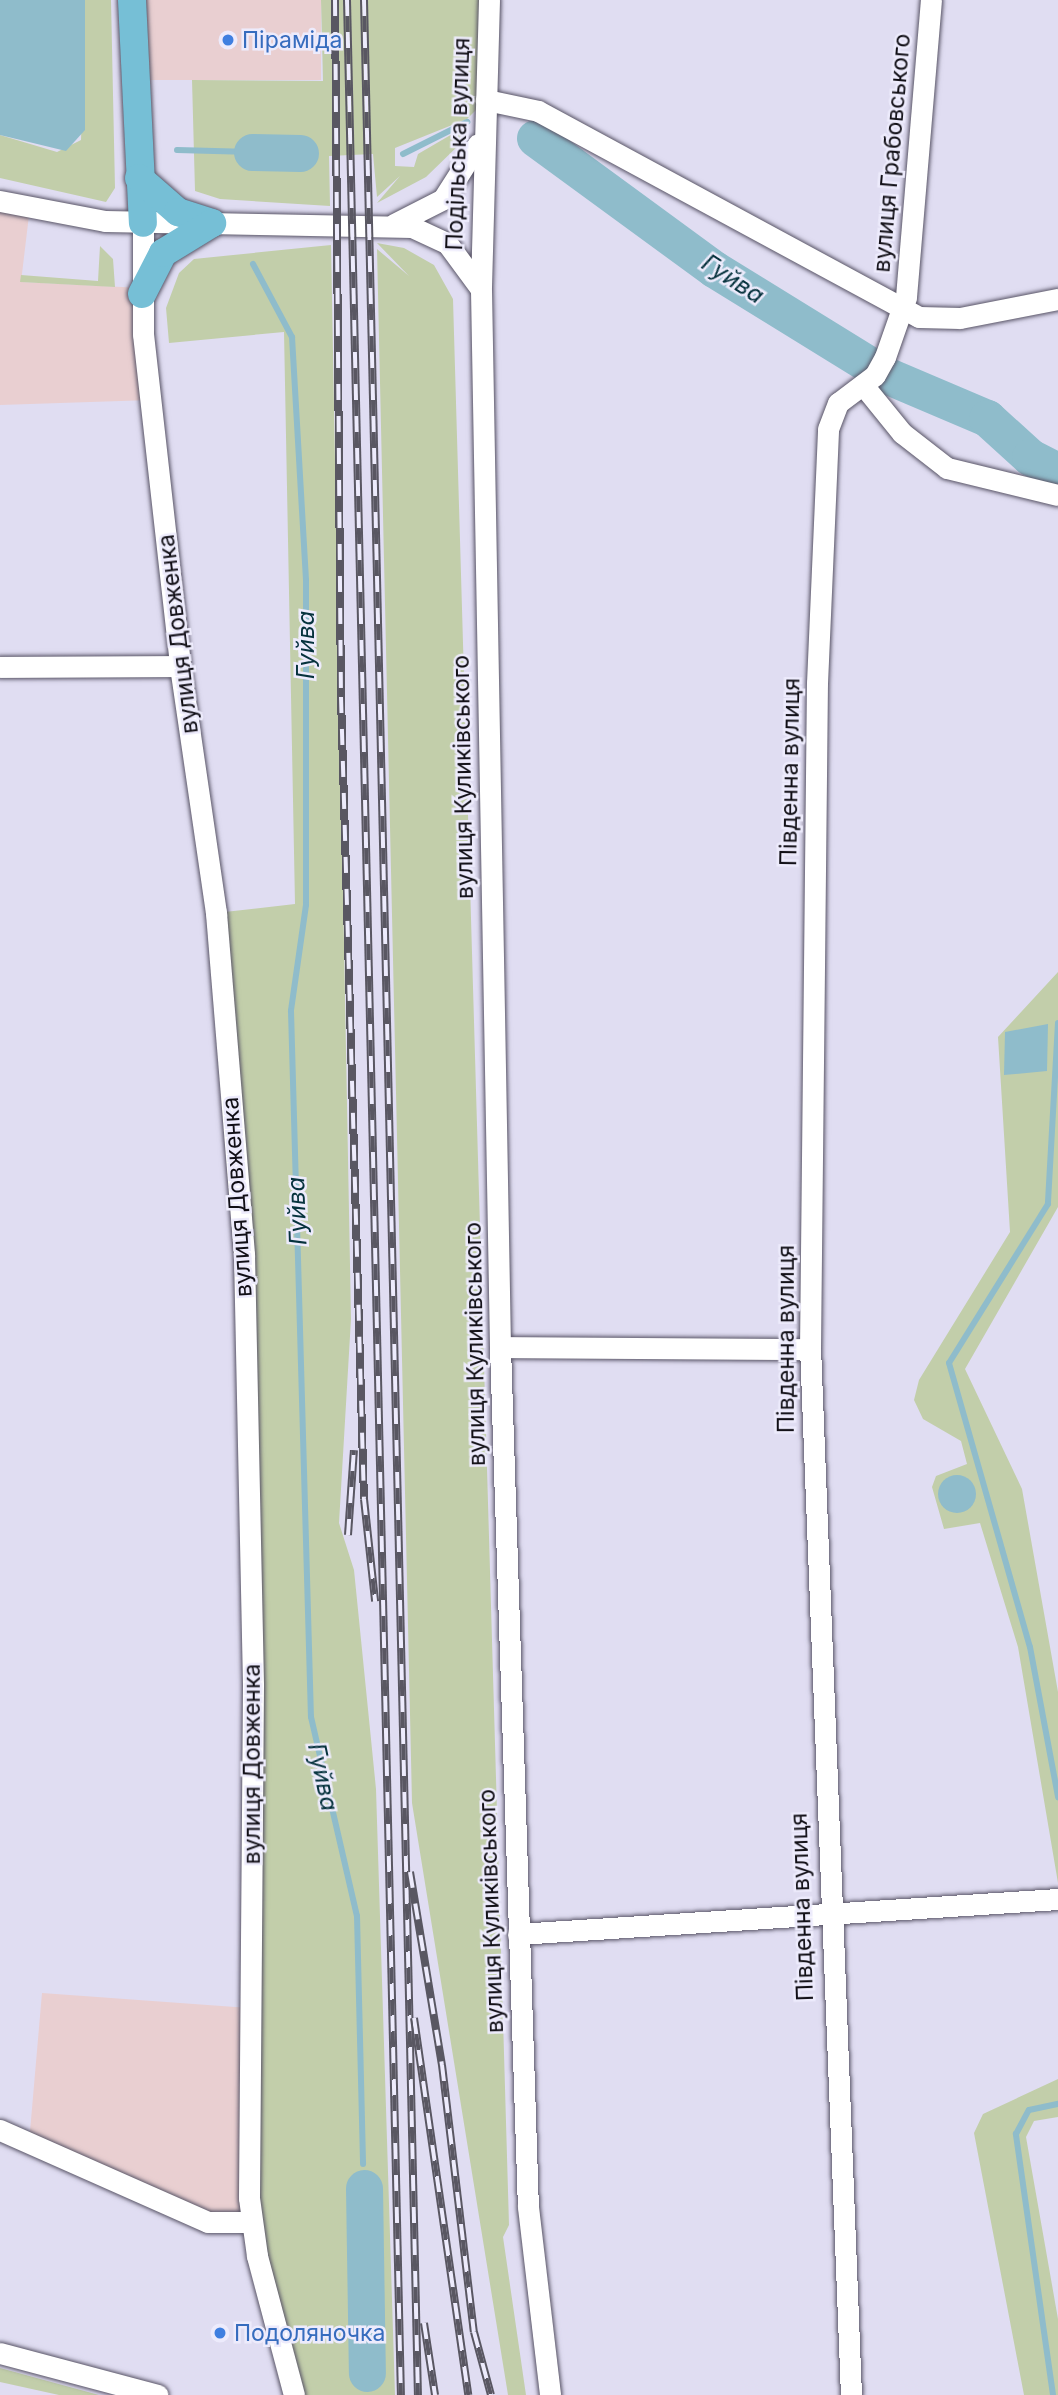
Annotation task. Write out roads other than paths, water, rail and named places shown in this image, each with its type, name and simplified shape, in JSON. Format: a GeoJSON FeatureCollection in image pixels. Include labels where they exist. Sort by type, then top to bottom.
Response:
{"type":"FeatureCollection","features":[{"type":"Feature","properties":{"kind":"main road","name":"вулиця Довженка"},"geometry":{"type":"LineString","coordinates":[[132,0],[143,223]]}},
{"type":"Feature","properties":{"kind":"main road"},"geometry":{"type":"LineString","coordinates":[[139,177],[178,212],[212,223]]}},
{"type":"Feature","properties":{"kind":"main road"},"geometry":{"type":"LineString","coordinates":[[142,294],[163,253],[212,223]]}},
{"type":"Feature","properties":{"kind":"street","name":"Подільська вулиця"},"geometry":{"type":"LineString","coordinates":[[481,290],[488,0]]}},
{"type":"Feature","properties":{"kind":"street","name":"вулиця Грабовського"},"geometry":{"type":"LineString","coordinates":[[903,310],[931,0]]}},
{"type":"Feature","properties":{"kind":"street"},"geometry":{"type":"LineString","coordinates":[[390,225],[430,208],[457,185],[486,111],[538,111],[903,310],[927,318],[960,318],[1058,299]]}},
{"type":"Feature","properties":{"kind":"street"},"geometry":{"type":"LineString","coordinates":[[0,201],[143,223],[390,225],[425,231],[447,243],[481,290]]}},
{"type":"Feature","properties":{"kind":"street","name":"вулиця Довженка"},"geometry":{"type":"LineString","coordinates":[[143,223],[142,294],[180,666],[216,913],[244,1254],[253,1685],[251,2222],[294,2395]]}},
{"type":"Feature","properties":{"kind":"street","name":"вулиця Куликівського"},"geometry":{"type":"LineString","coordinates":[[481,290],[500,1347],[518,1934],[530,2252],[550,2395]]}},
{"type":"Feature","properties":{"kind":"street","name":"Південна вулиця"},"geometry":{"type":"LineString","coordinates":[[851,2395],[828,1915],[810,1349],[817,683],[827,440],[838,403],[863,385],[885,357],[903,310]]}},
{"type":"Feature","properties":{"kind":"street"},"geometry":{"type":"LineString","coordinates":[[863,385],[902,433],[947,468],[1058,495]]}},
{"type":"Feature","properties":{"kind":"street"},"geometry":{"type":"LineString","coordinates":[[0,667],[180,666]]}},
{"type":"Feature","properties":{"kind":"street"},"geometry":{"type":"LineString","coordinates":[[500,1347],[810,1349]]}},
{"type":"Feature","properties":{"kind":"street"},"geometry":{"type":"LineString","coordinates":[[518,1934],[1058,1899]]}},
{"type":"Feature","properties":{"kind":"street"},"geometry":{"type":"LineString","coordinates":[[0,2130],[208,2222],[251,2222]]}},
{"type":"Feature","properties":{"kind":"street"},"geometry":{"type":"LineString","coordinates":[[0,2150],[29,2143]]}},
{"type":"Feature","properties":{"kind":"street"},"geometry":{"type":"LineString","coordinates":[[0,2353],[158,2395]]}},
{"type":"Feature","properties":{"kind":"water"},"geometry":{"type":"Polygon","coordinates":[[[0,0],[85,0],[85,130],[66,151],[0,135],[0,0]]]}},
{"type":"Feature","properties":{"kind":"water"},"geometry":{"type":"Polygon","coordinates":[[[1048,1024],[1047,1071],[1004,1075],[1005,1032],[1048,1024]]]}},
{"type":"Feature","properties":{"kind":"water"},"geometry":{"type":"Polygon","coordinates":[[[957,1475],[970,1481],[976,1494],[970,1507],[957,1513],[944,1507],[938,1494],[944,1481],[957,1475]]]}},
{"type":"Feature","properties":{"kind":"waterway"},"geometry":{"type":"LineString","coordinates":[[403,154],[467,122]]}},
{"type":"Feature","properties":{"kind":"waterway","name":"Гуйва"},"geometry":{"type":"LineString","coordinates":[[535,138],[714,269],[868,364]]}},
{"type":"Feature","properties":{"kind":"waterway"},"geometry":{"type":"LineString","coordinates":[[177,150],[252,152]]}},
{"type":"Feature","properties":{"kind":"waterway","name":"Гуйва"},"geometry":{"type":"LineString","coordinates":[[252,152],[300,153]]}},
{"type":"Feature","properties":{"kind":"waterway","name":"Гуйва"},"geometry":{"type":"LineString","coordinates":[[253,264],[292,337],[306,581],[306,905],[291,1011],[311,1717],[357,1916],[363,2164]]}},
{"type":"Feature","properties":{"kind":"waterway","name":"Гуйва"},"geometry":{"type":"LineString","coordinates":[[888,376],[987,418],[1030,457],[1058,471]]}},
{"type":"Feature","properties":{"kind":"waterway"},"geometry":{"type":"LineString","coordinates":[[1058,1023],[1048,1204],[949,1363],[1030,1647],[1058,1797]]}},
{"type":"Feature","properties":{"kind":"waterway"},"geometry":{"type":"LineString","coordinates":[[1053,2395],[1016,2134],[1029,2110],[1058,2104]]}},
{"type":"Feature","properties":{"kind":"waterway","name":"Гуйва"},"geometry":{"type":"LineString","coordinates":[[364,2188],[367,2373]]}},
{"type":"Feature","properties":{"kind":"railway"},"geometry":{"type":"LineString","coordinates":[[335,0],[341,697],[364,1499],[375,1601]]}},
{"type":"Feature","properties":{"kind":"railway"},"geometry":{"type":"LineString","coordinates":[[347,0],[401,2395]]}},
{"type":"Feature","properties":{"kind":"railway"},"geometry":{"type":"LineString","coordinates":[[364,0],[418,2395]]}},
{"type":"Feature","properties":{"kind":"railway"},"geometry":{"type":"LineString","coordinates":[[348,1535],[354,1450]]}},
{"type":"Feature","properties":{"kind":"railway"},"geometry":{"type":"LineString","coordinates":[[410,1872],[442,2065],[474,2332],[491,2395]]}},
{"type":"Feature","properties":{"kind":"railway"},"geometry":{"type":"LineString","coordinates":[[414,2018],[468,2395]]}},
{"type":"Feature","properties":{"kind":"railway"},"geometry":{"type":"LineString","coordinates":[[424,2323],[435,2395]]}},
{"type":"Feature","properties":{"kind":"place","name":"Піраміда"},"geometry":{"type":"Point","coordinates":[228,40]}},
{"type":"Feature","properties":{"kind":"place","name":"Подоляночка"},"geometry":{"type":"Point","coordinates":[220,2333]}}]}
